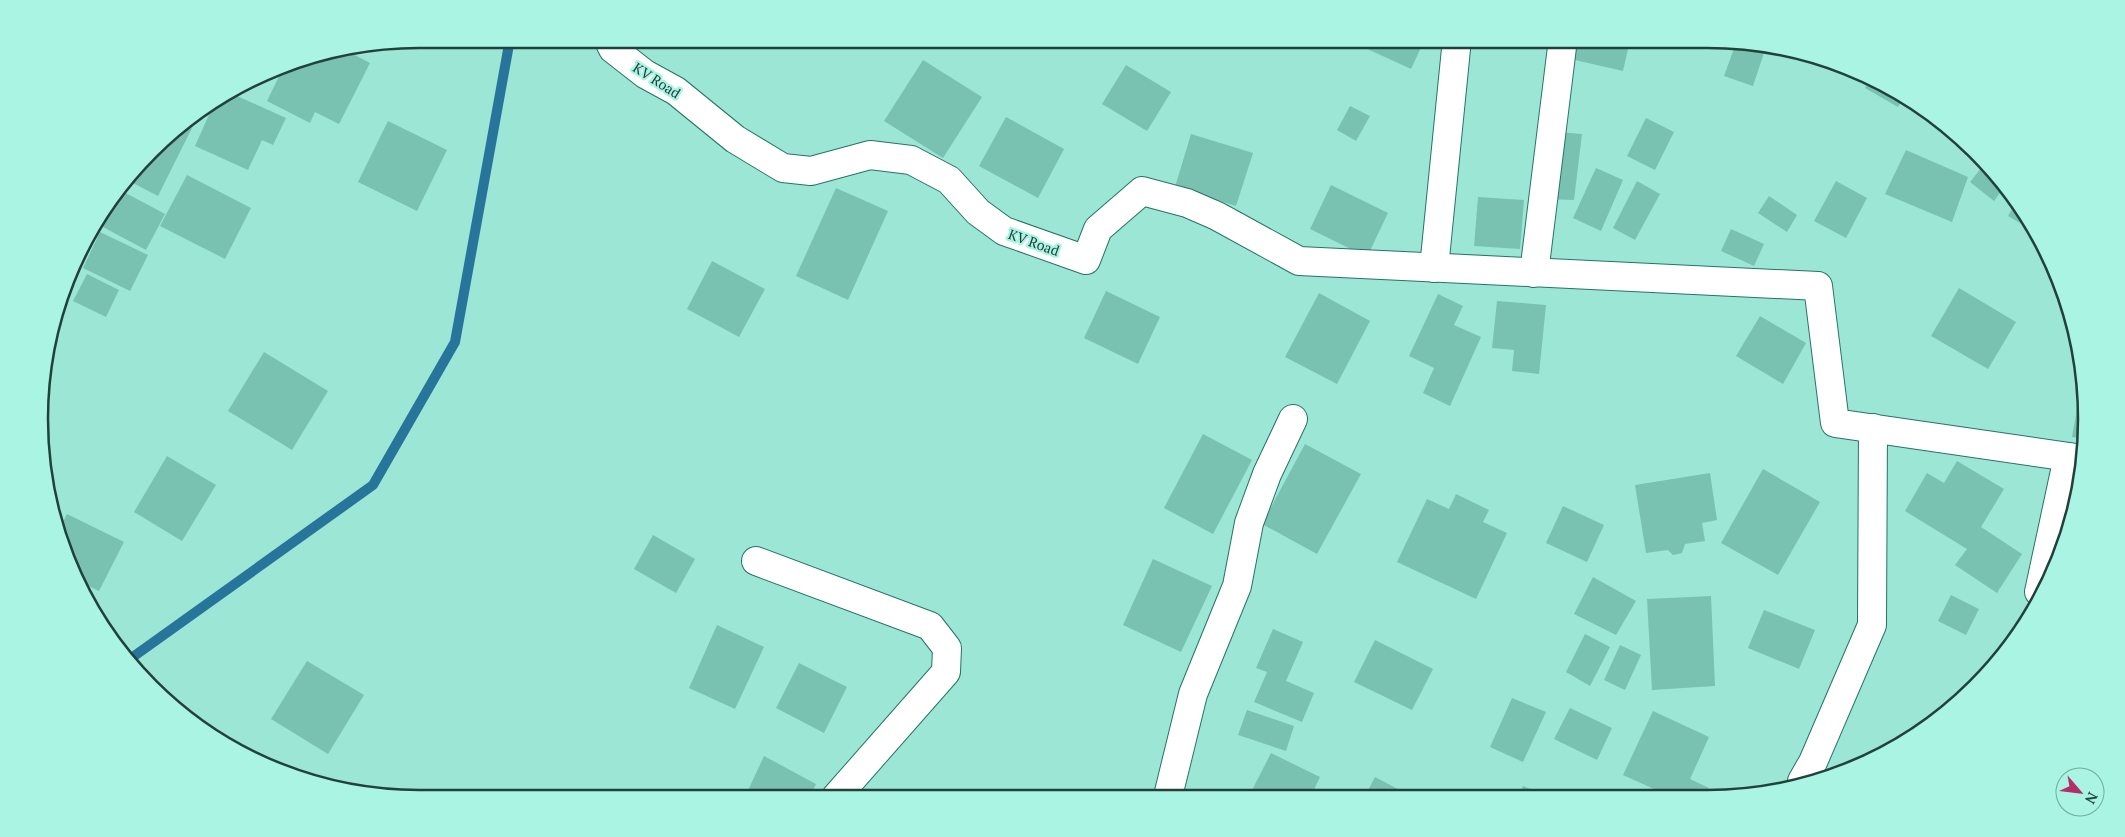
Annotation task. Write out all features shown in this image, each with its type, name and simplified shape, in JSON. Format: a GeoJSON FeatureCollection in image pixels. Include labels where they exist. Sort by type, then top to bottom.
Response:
{"type":"FeatureCollection","features":[{"type":"Feature","properties":{"kind":"street","name":"KV Road"},"geometry":{"type":"LineString","coordinates":[[612,48],[645,74],[676,91],[736,139],[783,168],[811,171],[870,155],[911,160],[949,180],[978,212],[1004,231],[1086,260],[1098,229],[1142,191],[1187,203],[1217,216],[1299,261],[1434,268]]}},
{"type":"Feature","properties":{"kind":"street"},"geometry":{"type":"LineString","coordinates":[[1456,48],[1434,268],[1818,286],[1835,423],[2075,458],[2045,568]]}},
{"type":"Feature","properties":{"kind":"street"},"geometry":{"type":"LineString","coordinates":[[1534,273],[1562,48]]}},
{"type":"Feature","properties":{"kind":"street"},"geometry":{"type":"LineString","coordinates":[[1169,790],[1193,694],[1237,586],[1249,523],[1267,474],[1293,419]]}},
{"type":"Feature","properties":{"kind":"street"},"geometry":{"type":"LineString","coordinates":[[1805,777],[1813,762],[1872,625],[1873,428]]}},
{"type":"Feature","properties":{"kind":"street"},"geometry":{"type":"LineString","coordinates":[[756,561],[930,626],[947,648],[946,672],[842,790]]}},
{"type":"Feature","properties":{"kind":"building"},"geometry":{"type":"Polygon","coordinates":[[[1365,48],[1421,48],[1411,69],[1365,48]]]}},
{"type":"Feature","properties":{"kind":"building"},"geometry":{"type":"Polygon","coordinates":[[[1568,48],[1628,48],[1623,71],[1566,58],[1568,48]]]}},
{"type":"Feature","properties":{"kind":"building"},"geometry":{"type":"Polygon","coordinates":[[[1734,48],[1764,53],[1753,86],[1724,76],[1734,48]]]}},
{"type":"Feature","properties":{"kind":"building"},"geometry":{"type":"Polygon","coordinates":[[[353,54],[370,63],[339,124],[315,112],[310,123],[267,101],[280,75],[292,70],[294,71],[299,67],[322,60],[353,54]]]}},
{"type":"Feature","properties":{"kind":"building"},"geometry":{"type":"Polygon","coordinates":[[[923,60],[982,97],[943,158],[884,121],[923,60]]]}},
{"type":"Feature","properties":{"kind":"building"},"geometry":{"type":"Polygon","coordinates":[[[1126,65],[1171,92],[1147,131],[1102,104],[1126,65]]]}},
{"type":"Feature","properties":{"kind":"building"},"geometry":{"type":"Polygon","coordinates":[[[1867,84],[1901,102],[1898,107],[1865,88],[1867,84]]]}},
{"type":"Feature","properties":{"kind":"building"},"geometry":{"type":"Polygon","coordinates":[[[236,95],[286,118],[273,145],[262,140],[248,170],[195,146],[211,111],[236,95]]]}},
{"type":"Feature","properties":{"kind":"building"},"geometry":{"type":"Polygon","coordinates":[[[1350,106],[1370,116],[1356,141],[1337,130],[1350,106]]]}},
{"type":"Feature","properties":{"kind":"building"},"geometry":{"type":"Polygon","coordinates":[[[1006,117],[1064,149],[1038,198],[979,166],[1006,117]]]}},
{"type":"Feature","properties":{"kind":"building"},"geometry":{"type":"Polygon","coordinates":[[[1646,118],[1674,132],[1655,170],[1627,156],[1646,118]]]}},
{"type":"Feature","properties":{"kind":"building"},"geometry":{"type":"Polygon","coordinates":[[[388,121],[447,150],[417,211],[358,182],[388,121]]]}},
{"type":"Feature","properties":{"kind":"building"},"geometry":{"type":"Polygon","coordinates":[[[192,125],[193,126],[158,196],[133,183],[156,156],[192,125]]]}},
{"type":"Feature","properties":{"kind":"building"},"geometry":{"type":"Polygon","coordinates":[[[1545,131],[1582,134],[1574,200],[1544,199],[1545,131]]]}},
{"type":"Feature","properties":{"kind":"building"},"geometry":{"type":"Polygon","coordinates":[[[1191,134],[1253,153],[1236,206],[1175,187],[1191,134]]]}},
{"type":"Feature","properties":{"kind":"building"},"geometry":{"type":"Polygon","coordinates":[[[1906,150],[1968,177],[1952,222],[1885,194],[1906,150]]]}},
{"type":"Feature","properties":{"kind":"building"},"geometry":{"type":"Polygon","coordinates":[[[1596,168],[1623,180],[1601,231],[1573,218],[1596,168]]]}},
{"type":"Feature","properties":{"kind":"building"},"geometry":{"type":"Polygon","coordinates":[[[1980,169],[2000,192],[1994,201],[1970,182],[1980,169]]]}},
{"type":"Feature","properties":{"kind":"building"},"geometry":{"type":"Polygon","coordinates":[[[187,175],[251,208],[225,259],[160,226],[187,175]]]}},
{"type":"Feature","properties":{"kind":"building"},"geometry":{"type":"Polygon","coordinates":[[[1637,181],[1660,194],[1635,240],[1613,228],[1637,181]]]}},
{"type":"Feature","properties":{"kind":"building"},"geometry":{"type":"Polygon","coordinates":[[[1836,181],[1867,198],[1846,238],[1814,221],[1836,181]]]}},
{"type":"Feature","properties":{"kind":"building"},"geometry":{"type":"Polygon","coordinates":[[[1331,185],[1388,213],[1367,257],[1310,229],[1331,185]]]}},
{"type":"Feature","properties":{"kind":"building"},"geometry":{"type":"Polygon","coordinates":[[[836,188],[888,211],[848,300],[796,276],[836,188]]]}},
{"type":"Feature","properties":{"kind":"building"},"geometry":{"type":"Polygon","coordinates":[[[125,192],[165,214],[146,250],[103,227],[113,208],[125,192]]]}},
{"type":"Feature","properties":{"kind":"building"},"geometry":{"type":"Polygon","coordinates":[[[1769,196],[1797,215],[1787,232],[1758,213],[1769,196]]]}},
{"type":"Feature","properties":{"kind":"building"},"geometry":{"type":"Polygon","coordinates":[[[1478,197],[1524,200],[1520,249],[1474,246],[1478,197]]]}},
{"type":"Feature","properties":{"kind":"building"},"geometry":{"type":"Polygon","coordinates":[[[2012,208],[2023,225],[2008,216],[2012,208]]]}},
{"type":"Feature","properties":{"kind":"building"},"geometry":{"type":"Polygon","coordinates":[[[1731,229],[1764,244],[1754,266],[1721,251],[1731,229]]]}},
{"type":"Feature","properties":{"kind":"building"},"geometry":{"type":"Polygon","coordinates":[[[100,232],[148,255],[130,291],[83,268],[100,232]]]}},
{"type":"Feature","properties":{"kind":"building"},"geometry":{"type":"Polygon","coordinates":[[[712,261],[765,289],[739,337],[687,309],[712,261]]]}},
{"type":"Feature","properties":{"kind":"building"},"geometry":{"type":"Polygon","coordinates":[[[87,274],[119,290],[106,317],[73,301],[87,274]]]}},
{"type":"Feature","properties":{"kind":"building"},"geometry":{"type":"Polygon","coordinates":[[[1959,288],[2016,322],[1988,369],[1931,336],[1959,288]]]}},
{"type":"Feature","properties":{"kind":"building"},"geometry":{"type":"Polygon","coordinates":[[[1106,291],[1160,317],[1138,364],[1084,338],[1106,291]]]}},
{"type":"Feature","properties":{"kind":"building"},"geometry":{"type":"Polygon","coordinates":[[[1319,293],[1370,321],[1337,384],[1285,357],[1319,293]]]}},
{"type":"Feature","properties":{"kind":"building"},"geometry":{"type":"Polygon","coordinates":[[[1438,294],[1463,306],[1454,325],[1481,337],[1450,406],[1423,393],[1434,368],[1409,356],[1438,294]]]}},
{"type":"Feature","properties":{"kind":"building"},"geometry":{"type":"Polygon","coordinates":[[[1497,301],[1546,305],[1539,374],[1512,371],[1514,350],[1492,348],[1497,301]]]}},
{"type":"Feature","properties":{"kind":"building"},"geometry":{"type":"Polygon","coordinates":[[[1760,316],[1806,343],[1783,384],[1736,356],[1760,316]]]}},
{"type":"Feature","properties":{"kind":"building"},"geometry":{"type":"Polygon","coordinates":[[[264,352],[328,391],[292,450],[228,411],[264,352]]]}},
{"type":"Feature","properties":{"kind":"building"},"geometry":{"type":"Polygon","coordinates":[[[2078,406],[2077,438],[2072,437],[2078,406]]]}},
{"type":"Feature","properties":{"kind":"building"},"geometry":{"type":"Polygon","coordinates":[[[1203,434],[1252,460],[1213,534],[1164,508],[1203,434]]]}},
{"type":"Feature","properties":{"kind":"building"},"geometry":{"type":"Polygon","coordinates":[[[1305,444],[1361,474],[1317,554],[1262,524],[1305,444]]]}},
{"type":"Feature","properties":{"kind":"building"},"geometry":{"type":"Polygon","coordinates":[[[167,456],[216,485],[182,541],[134,512],[167,456]]]}},
{"type":"Feature","properties":{"kind":"building"},"geometry":{"type":"Polygon","coordinates":[[[1957,461],[2004,489],[1981,527],[2022,554],[1997,593],[1955,565],[1967,549],[1905,511],[1927,473],[1944,483],[1957,461]]]}},
{"type":"Feature","properties":{"kind":"building"},"geometry":{"type":"Polygon","coordinates":[[[1763,469],[1820,502],[1778,575],[1721,543],[1763,469]]]}},
{"type":"Feature","properties":{"kind":"building"},"geometry":{"type":"Polygon","coordinates":[[[1710,473],[1717,520],[1702,523],[1705,541],[1685,544],[1682,553],[1673,555],[1668,550],[1646,553],[1635,485],[1710,473]]]}},
{"type":"Feature","properties":{"kind":"building"},"geometry":{"type":"Polygon","coordinates":[[[1456,494],[1489,510],[1483,522],[1507,533],[1476,599],[1397,562],[1427,499],[1449,509],[1456,494]]]}},
{"type":"Feature","properties":{"kind":"building"},"geometry":{"type":"Polygon","coordinates":[[[1563,506],[1604,525],[1587,562],[1546,543],[1563,506]]]}},
{"type":"Feature","properties":{"kind":"building"},"geometry":{"type":"Polygon","coordinates":[[[67,514],[124,542],[99,591],[87,585],[62,523],[67,514]]]}},
{"type":"Feature","properties":{"kind":"building"},"geometry":{"type":"Polygon","coordinates":[[[653,535],[695,559],[676,593],[634,569],[653,535]]]}},
{"type":"Feature","properties":{"kind":"building"},"geometry":{"type":"Polygon","coordinates":[[[1153,559],[1212,586],[1181,652],[1123,625],[1153,559]]]}},
{"type":"Feature","properties":{"kind":"building"},"geometry":{"type":"Polygon","coordinates":[[[1593,577],[1636,601],[1616,635],[1574,614],[1593,577]]]}},
{"type":"Feature","properties":{"kind":"building"},"geometry":{"type":"Polygon","coordinates":[[[1951,595],[1979,609],[1966,635],[1938,621],[1951,595]]]}},
{"type":"Feature","properties":{"kind":"building"},"geometry":{"type":"Polygon","coordinates":[[[1711,596],[1715,686],[1652,690],[1647,599],[1711,596]]]}},
{"type":"Feature","properties":{"kind":"building"},"geometry":{"type":"Polygon","coordinates":[[[1764,610],[1815,630],[1799,669],[1748,648],[1764,610]]]}},
{"type":"Feature","properties":{"kind":"building"},"geometry":{"type":"Polygon","coordinates":[[[717,625],[764,647],[735,709],[689,688],[717,625]]]}},
{"type":"Feature","properties":{"kind":"building"},"geometry":{"type":"Polygon","coordinates":[[[1273,629],[1303,642],[1286,681],[1314,693],[1302,722],[1254,702],[1267,672],[1256,668],[1273,629]]]}},
{"type":"Feature","properties":{"kind":"building"},"geometry":{"type":"Polygon","coordinates":[[[1585,634],[1610,647],[1590,686],[1566,672],[1585,634]]]}},
{"type":"Feature","properties":{"kind":"building"},"geometry":{"type":"Polygon","coordinates":[[[1375,640],[1433,669],[1412,710],[1354,682],[1375,640]]]}},
{"type":"Feature","properties":{"kind":"building"},"geometry":{"type":"Polygon","coordinates":[[[1620,645],[1641,655],[1625,690],[1604,680],[1620,645]]]}},
{"type":"Feature","properties":{"kind":"building"},"geometry":{"type":"Polygon","coordinates":[[[307,661],[364,695],[328,754],[271,719],[307,661]]]}},
{"type":"Feature","properties":{"kind":"building"},"geometry":{"type":"Polygon","coordinates":[[[799,663],[847,687],[824,733],[776,708],[799,663]]]}},
{"type":"Feature","properties":{"kind":"building"},"geometry":{"type":"Polygon","coordinates":[[[1512,698],[1546,712],[1523,762],[1490,747],[1512,698]]]}},
{"type":"Feature","properties":{"kind":"building"},"geometry":{"type":"Polygon","coordinates":[[[1570,708],[1612,728],[1597,760],[1554,739],[1570,708]]]}},
{"type":"Feature","properties":{"kind":"building"},"geometry":{"type":"Polygon","coordinates":[[[1247,710],[1294,726],[1286,751],[1238,735],[1247,710]]]}},
{"type":"Feature","properties":{"kind":"building"},"geometry":{"type":"Polygon","coordinates":[[[1653,711],[1709,737],[1690,779],[1709,788],[1708,790],[1656,790],[1623,775],[1653,711]]]}},
{"type":"Feature","properties":{"kind":"building"},"geometry":{"type":"Polygon","coordinates":[[[1271,753],[1320,777],[1314,790],[1252,790],[1271,753]]]}},
{"type":"Feature","properties":{"kind":"building"},"geometry":{"type":"Polygon","coordinates":[[[764,756],[816,784],[813,790],[748,790],[764,756]]]}},
{"type":"Feature","properties":{"kind":"building"},"geometry":{"type":"Polygon","coordinates":[[[1375,777],[1400,790],[1368,790],[1375,777]]]}},
{"type":"Feature","properties":{"kind":"building"},"geometry":{"type":"Polygon","coordinates":[[[1523,786],[1533,790],[1521,790],[1523,786]]]}},
{"type":"Feature","properties":{"kind":"waterway"},"geometry":{"type":"LineString","coordinates":[[134,656],[373,485],[455,342],[508,48]]}}]}
